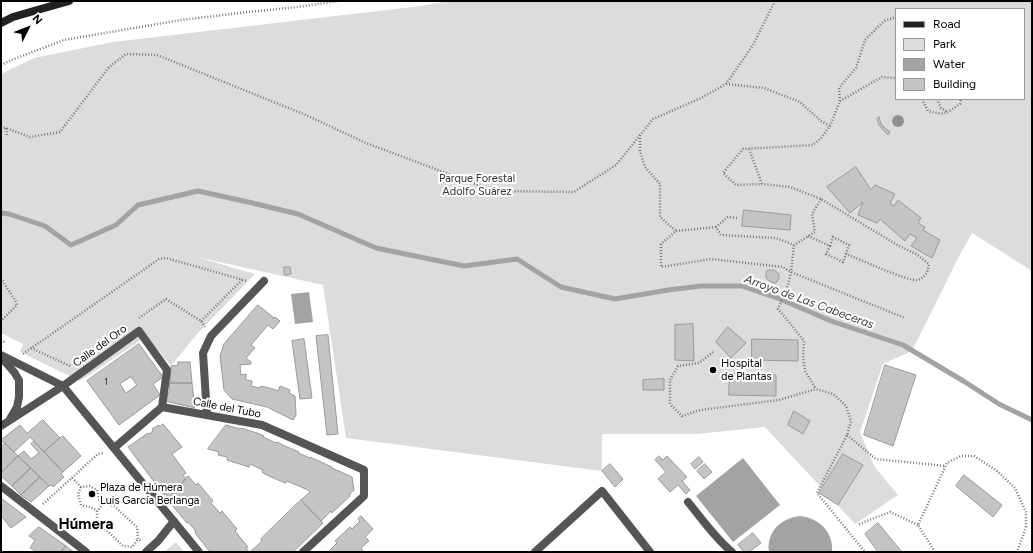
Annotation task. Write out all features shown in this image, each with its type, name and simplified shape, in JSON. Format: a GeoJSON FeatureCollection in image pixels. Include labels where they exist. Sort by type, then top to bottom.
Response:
{"type":"FeatureCollection","features":[{"type":"Feature","properties":{"kind":"main road"},"geometry":{"type":"LineString","coordinates":[[1,23],[13,17],[69,1]]}},
{"type":"Feature","properties":{"kind":"street"},"geometry":{"type":"LineString","coordinates":[[207,416],[203,353],[211,336],[264,281]]}},
{"type":"Feature","properties":{"kind":"street","name":"Calle del Oro"},"geometry":{"type":"LineString","coordinates":[[63,386],[139,331],[167,370],[162,407]]}},
{"type":"Feature","properties":{"kind":"street"},"geometry":{"type":"LineString","coordinates":[[1,356],[63,386],[199,552]]}},
{"type":"Feature","properties":{"kind":"street"},"geometry":{"type":"LineString","coordinates":[[1,356],[19,380],[19,397],[17,408],[4,424]]}},
{"type":"Feature","properties":{"kind":"street"},"geometry":{"type":"LineString","coordinates":[[4,424],[63,386]]}},
{"type":"Feature","properties":{"kind":"street"},"geometry":{"type":"LineString","coordinates":[[114,448],[162,407]]}},
{"type":"Feature","properties":{"kind":"street","name":"Calle del Tubo"},"geometry":{"type":"LineString","coordinates":[[162,407],[262,425],[364,470],[364,496],[303,552]]}},
{"type":"Feature","properties":{"kind":"street"},"geometry":{"type":"LineString","coordinates":[[1,486],[86,552]]}},
{"type":"Feature","properties":{"kind":"street"},"geometry":{"type":"LineString","coordinates":[[535,552],[602,491],[650,552]]}},
{"type":"Feature","properties":{"kind":"street"},"geometry":{"type":"LineString","coordinates":[[688,502],[706,525],[732,552]]}},
{"type":"Feature","properties":{"kind":"street"},"geometry":{"type":"LineString","coordinates":[[148,551],[174,521]]}},
{"type":"Feature","properties":{"kind":"path"},"geometry":{"type":"LineString","coordinates":[[1,65],[14,58],[64,40],[181,20],[339,1]]}},
{"type":"Feature","properties":{"kind":"path"},"geometry":{"type":"LineString","coordinates":[[1,128],[6,128],[30,137],[60,132],[109,67],[126,54],[158,55],[306,115],[366,144],[494,191],[574,192],[616,164],[652,118],[701,98],[726,84],[753,45],[775,1]]}},
{"type":"Feature","properties":{"kind":"path"},"geometry":{"type":"LineString","coordinates":[[846,254],[906,278],[916,280],[923,277],[928,272],[929,264],[916,254],[899,246],[821,199],[790,187],[762,184],[736,185],[723,173],[743,149],[814,145],[830,126],[840,101],[839,88],[856,68],[865,40],[884,21],[895,17]]}},
{"type":"Feature","properties":{"kind":"path"},"geometry":{"type":"LineString","coordinates":[[840,101],[882,77],[895,78]]}},
{"type":"Feature","properties":{"kind":"path"},"geometry":{"type":"LineString","coordinates":[[726,84],[764,88],[800,102],[821,121],[830,126]]}},
{"type":"Feature","properties":{"kind":"path"},"geometry":{"type":"LineString","coordinates":[[922,100],[928,111],[937,113],[948,112],[960,104],[961,100]]}},
{"type":"Feature","properties":{"kind":"path"},"geometry":{"type":"LineString","coordinates":[[937,100],[941,108],[948,112]]}},
{"type":"Feature","properties":{"kind":"path"},"geometry":{"type":"LineString","coordinates":[[6,128],[7,136]]}},
{"type":"Feature","properties":{"kind":"path"},"geometry":{"type":"LineString","coordinates":[[640,135],[640,152],[645,167],[660,184],[660,217],[676,231]]}},
{"type":"Feature","properties":{"kind":"path"},"geometry":{"type":"LineString","coordinates":[[749,149],[762,184]]}},
{"type":"Feature","properties":{"kind":"path"},"geometry":{"type":"LineString","coordinates":[[794,245],[815,232],[812,214],[821,199]]}},
{"type":"Feature","properties":{"kind":"path"},"geometry":{"type":"LineString","coordinates":[[737,218],[728,217],[716,227],[676,231],[661,244],[661,267],[712,259],[784,267],[791,272],[905,318]]}},
{"type":"Feature","properties":{"kind":"path"},"geometry":{"type":"LineString","coordinates":[[716,227],[721,235],[776,238],[794,245]]}},
{"type":"Feature","properties":{"kind":"path"},"geometry":{"type":"LineString","coordinates":[[808,236],[830,246]]}},
{"type":"Feature","properties":{"kind":"path"},"geometry":{"type":"LineString","coordinates":[[833,237],[849,245],[843,262],[826,254],[830,246],[833,237]]}},
{"type":"Feature","properties":{"kind":"path"},"geometry":{"type":"LineString","coordinates":[[794,245],[791,272],[786,290],[778,309],[804,341],[803,356],[805,371],[816,389]]}},
{"type":"Feature","properties":{"kind":"path"},"geometry":{"type":"LineString","coordinates":[[12,361],[159,259],[166,258],[242,280],[201,321]]}},
{"type":"Feature","properties":{"kind":"path"},"geometry":{"type":"LineString","coordinates":[[1,278],[17,305],[1,321]]}},
{"type":"Feature","properties":{"kind":"path"},"geometry":{"type":"LineString","coordinates":[[714,352],[698,363],[678,366],[670,380],[670,404],[682,416],[700,410],[780,400],[816,389],[833,394],[846,406],[851,421],[847,435],[817,492],[865,552]]}},
{"type":"Feature","properties":{"kind":"path"},"geometry":{"type":"LineString","coordinates":[[847,435],[876,459],[946,466]]}},
{"type":"Feature","properties":{"kind":"path"},"geometry":{"type":"LineString","coordinates":[[34,512],[98,454],[114,448]]}},
{"type":"Feature","properties":{"kind":"path"},"geometry":{"type":"LineString","coordinates":[[918,525],[947,463],[961,456],[974,456],[996,470],[1015,488],[1026,512],[1026,527],[1017,552]]}},
{"type":"Feature","properties":{"kind":"path"},"geometry":{"type":"LineString","coordinates":[[72,478],[81,487]]}},
{"type":"Feature","properties":{"kind":"path"},"geometry":{"type":"LineString","coordinates":[[81,487],[90,486],[97,490],[100,502],[114,506],[137,527],[138,539],[148,551]]}},
{"type":"Feature","properties":{"kind":"path"},"geometry":{"type":"LineString","coordinates":[[81,487],[78,494],[81,505],[94,508],[98,511]]}},
{"type":"Feature","properties":{"kind":"path"},"geometry":{"type":"LineString","coordinates":[[103,504],[98,511],[97,521],[123,546],[132,546],[138,539]]}},
{"type":"Feature","properties":{"kind":"path"},"geometry":{"type":"LineString","coordinates":[[859,524],[890,512],[918,525],[935,552]]}},
{"type":"Feature","properties":{"kind":"green space","name":"Parque Forestal Adolfo Suárez"},"geometry":{"type":"Polygon","coordinates":[[[449,1],[1032,1],[1032,271],[972,233],[912,351],[883,364],[860,432],[874,466],[898,495],[855,524],[765,427],[697,434],[602,434],[602,471],[346,438],[323,285],[197,257],[255,274],[198,333],[171,366],[147,336],[80,381],[20,352],[23,344],[1,333],[1,74],[34,58],[113,42],[421,6],[449,1]]]}},
{"type":"Feature","properties":{"kind":"green space"},"geometry":{"type":"Polygon","coordinates":[[[176,542],[184,552],[164,552],[176,542]]]}},
{"type":"Feature","properties":{"kind":"water"},"geometry":{"type":"Polygon","coordinates":[[[309,292],[313,322],[295,324],[291,294],[309,292]]]}},
{"type":"Feature","properties":{"kind":"water"},"geometry":{"type":"Polygon","coordinates":[[[743,458],[780,505],[733,542],[696,496],[743,458]]]}},
{"type":"Feature","properties":{"kind":"water"},"geometry":{"type":"Polygon","coordinates":[[[793,517],[807,517],[824,527],[831,538],[832,552],[769,552],[770,538],[776,527],[793,517]]]}},
{"type":"Feature","properties":{"kind":"building"},"geometry":{"type":"Polygon","coordinates":[[[879,117],[881,124],[890,132],[888,135],[879,125],[877,119],[879,117]]]}},
{"type":"Feature","properties":{"kind":"building"},"geometry":{"type":"Polygon","coordinates":[[[856,167],[871,190],[875,185],[895,194],[890,204],[894,206],[898,200],[921,218],[918,223],[925,227],[923,230],[940,240],[932,258],[911,246],[917,238],[910,234],[905,241],[880,219],[877,223],[858,215],[863,202],[850,213],[827,187],[856,167]]]}},
{"type":"Feature","properties":{"kind":"building"},"geometry":{"type":"Polygon","coordinates":[[[744,210],[791,215],[790,230],[742,226],[744,210]]]}},
{"type":"Feature","properties":{"kind":"building"},"geometry":{"type":"Polygon","coordinates":[[[284,267],[290,267],[291,274],[285,275],[284,267]]]}},
{"type":"Feature","properties":{"kind":"building"},"geometry":{"type":"Polygon","coordinates":[[[768,270],[774,270],[779,274],[779,279],[776,283],[771,282],[766,278],[766,273],[768,270]]]}},
{"type":"Feature","properties":{"kind":"building"},"geometry":{"type":"Polygon","coordinates":[[[258,305],[280,321],[273,329],[268,325],[251,345],[255,348],[246,358],[251,362],[251,364],[240,365],[241,375],[246,374],[246,380],[252,381],[251,386],[260,388],[261,386],[278,391],[280,386],[290,390],[289,393],[295,396],[296,415],[293,420],[267,407],[232,399],[224,390],[220,356],[224,344],[258,305]]]}},
{"type":"Feature","properties":{"kind":"building"},"geometry":{"type":"Polygon","coordinates":[[[693,324],[694,361],[675,360],[675,325],[693,324]]]}},
{"type":"Feature","properties":{"kind":"building"},"geometry":{"type":"Polygon","coordinates":[[[728,327],[746,343],[731,358],[716,342],[728,327]]]}},
{"type":"Feature","properties":{"kind":"building"},"geometry":{"type":"Polygon","coordinates":[[[328,335],[338,434],[327,435],[316,336],[328,335]]]}},
{"type":"Feature","properties":{"kind":"building"},"geometry":{"type":"Polygon","coordinates":[[[304,339],[312,398],[300,399],[292,341],[304,339]]]}},
{"type":"Feature","properties":{"kind":"building"},"geometry":{"type":"Polygon","coordinates":[[[752,339],[798,340],[798,361],[752,360],[752,339]]]}},
{"type":"Feature","properties":{"kind":"building"},"geometry":{"type":"Polygon","coordinates":[[[139,344],[163,377],[153,384],[160,395],[119,425],[87,381],[139,344]],[[131,377],[120,384],[126,393],[137,385],[131,377]]]}},
{"type":"Feature","properties":{"kind":"building"},"geometry":{"type":"Polygon","coordinates":[[[178,362],[190,362],[192,383],[170,383],[171,366],[178,365],[178,362]]]}},
{"type":"Feature","properties":{"kind":"building"},"geometry":{"type":"Polygon","coordinates":[[[885,365],[916,375],[893,446],[864,435],[885,365]]]}},
{"type":"Feature","properties":{"kind":"building"},"geometry":{"type":"Polygon","coordinates":[[[730,373],[776,375],[776,396],[729,395],[730,373]]]}},
{"type":"Feature","properties":{"kind":"building"},"geometry":{"type":"Polygon","coordinates":[[[664,379],[664,390],[643,390],[643,380],[664,379]]]}},
{"type":"Feature","properties":{"kind":"building"},"geometry":{"type":"Polygon","coordinates":[[[170,383],[192,383],[195,408],[165,401],[169,392],[170,383]]]}},
{"type":"Feature","properties":{"kind":"building"},"geometry":{"type":"Polygon","coordinates":[[[794,411],[810,421],[803,434],[788,425],[794,411]]]}},
{"type":"Feature","properties":{"kind":"building"},"geometry":{"type":"Polygon","coordinates":[[[43,420],[60,438],[44,452],[30,437],[14,452],[1,440],[20,425],[27,433],[43,420]]]}},
{"type":"Feature","properties":{"kind":"building"},"geometry":{"type":"Polygon","coordinates":[[[163,424],[182,447],[172,454],[186,473],[183,475],[186,479],[169,499],[166,494],[164,495],[128,447],[153,431],[152,429],[163,424]]]}},
{"type":"Feature","properties":{"kind":"building"},"geometry":{"type":"Polygon","coordinates":[[[226,425],[257,433],[352,477],[354,490],[349,495],[350,496],[332,513],[331,511],[321,521],[301,500],[310,492],[308,490],[287,481],[285,483],[269,476],[262,472],[263,470],[250,464],[249,467],[227,460],[227,457],[218,455],[219,452],[208,449],[226,425]]]}},
{"type":"Feature","properties":{"kind":"building"},"geometry":{"type":"Polygon","coordinates":[[[63,436],[81,456],[63,472],[44,452],[63,436]]]}},
{"type":"Feature","properties":{"kind":"building"},"geometry":{"type":"Polygon","coordinates":[[[34,441],[63,472],[61,474],[64,477],[53,487],[51,485],[49,486],[18,456],[24,451],[31,459],[39,453],[31,444],[34,441]]]}},
{"type":"Feature","properties":{"kind":"building"},"geometry":{"type":"Polygon","coordinates":[[[5,443],[18,456],[1,473],[1,447],[5,443]]]}},
{"type":"Feature","properties":{"kind":"building"},"geometry":{"type":"Polygon","coordinates":[[[843,454],[863,465],[838,505],[819,493],[843,454]]]}},
{"type":"Feature","properties":{"kind":"building"},"geometry":{"type":"Polygon","coordinates":[[[18,456],[31,468],[12,486],[1,476],[1,473],[18,456]]]}},
{"type":"Feature","properties":{"kind":"building"},"geometry":{"type":"Polygon","coordinates":[[[659,456],[663,460],[667,456],[687,477],[682,481],[690,490],[686,494],[678,485],[670,492],[658,479],[666,472],[655,460],[659,456]]]}},
{"type":"Feature","properties":{"kind":"building"},"geometry":{"type":"Polygon","coordinates":[[[699,457],[703,462],[695,469],[691,464],[699,457]]]}},
{"type":"Feature","properties":{"kind":"building"},"geometry":{"type":"Polygon","coordinates":[[[610,464],[623,479],[615,487],[602,471],[610,464]]]}},
{"type":"Feature","properties":{"kind":"building"},"geometry":{"type":"Polygon","coordinates":[[[705,464],[712,472],[704,479],[697,471],[705,464]]]}},
{"type":"Feature","properties":{"kind":"building"},"geometry":{"type":"Polygon","coordinates":[[[31,468],[40,477],[21,495],[12,486],[31,468]]]}},
{"type":"Feature","properties":{"kind":"building"},"geometry":{"type":"Polygon","coordinates":[[[964,475],[1002,505],[993,517],[956,486],[964,475]]]}},
{"type":"Feature","properties":{"kind":"building"},"geometry":{"type":"Polygon","coordinates":[[[188,476],[196,485],[198,483],[213,501],[211,503],[220,513],[222,511],[237,529],[235,531],[248,547],[246,548],[249,552],[210,552],[195,533],[196,532],[193,528],[171,504],[172,503],[169,499],[188,476]]]}},
{"type":"Feature","properties":{"kind":"building"},"geometry":{"type":"Polygon","coordinates":[[[40,477],[49,486],[31,502],[21,495],[40,477]]]}},
{"type":"Feature","properties":{"kind":"building"},"geometry":{"type":"Polygon","coordinates":[[[1,498],[26,517],[11,528],[1,516],[1,498]]]}},
{"type":"Feature","properties":{"kind":"building"},"geometry":{"type":"Polygon","coordinates":[[[301,500],[323,523],[293,552],[250,552],[262,541],[261,539],[301,500]]]}},
{"type":"Feature","properties":{"kind":"building"},"geometry":{"type":"Polygon","coordinates":[[[361,516],[373,529],[365,537],[369,541],[361,548],[363,551],[328,552],[337,543],[335,541],[350,527],[352,529],[360,521],[358,519],[361,516]]]}},
{"type":"Feature","properties":{"kind":"building"},"geometry":{"type":"Polygon","coordinates":[[[878,523],[902,552],[878,552],[865,534],[878,523]]]}},
{"type":"Feature","properties":{"kind":"building"},"geometry":{"type":"Polygon","coordinates":[[[39,527],[66,546],[61,552],[36,552],[30,548],[35,540],[29,536],[39,527]]]}},
{"type":"Feature","properties":{"kind":"building"},"geometry":{"type":"Polygon","coordinates":[[[753,533],[761,543],[749,552],[744,552],[738,545],[753,533]]]}},
{"type":"Feature","properties":{"kind":"building"},"geometry":{"type":"Polygon","coordinates":[[[66,546],[71,550],[74,552],[61,552],[66,546]]]}},
{"type":"Feature","properties":{"kind":"waterway","name":"Arroyo de Las Cabeceras"},"geometry":{"type":"LineString","coordinates":[[1,213],[9,214],[45,226],[71,245],[116,225],[138,205],[198,191],[298,214],[376,248],[464,266],[517,259],[561,287],[615,299],[701,286],[742,286],[780,299],[831,321],[903,345],[999,404],[1032,420]]}},
{"type":"Feature","properties":{"kind":"place","name":"Hospital de Plantas"},"geometry":{"type":"Point","coordinates":[713,370]}},
{"type":"Feature","properties":{"kind":"place","name":"Plaza de Húmera Luis García Berlanga"},"geometry":{"type":"Point","coordinates":[92,494]}},
{"type":"Feature","properties":{"kind":"district","name":"Húmera"},"geometry":{"type":"Point","coordinates":[86,525]}}]}
